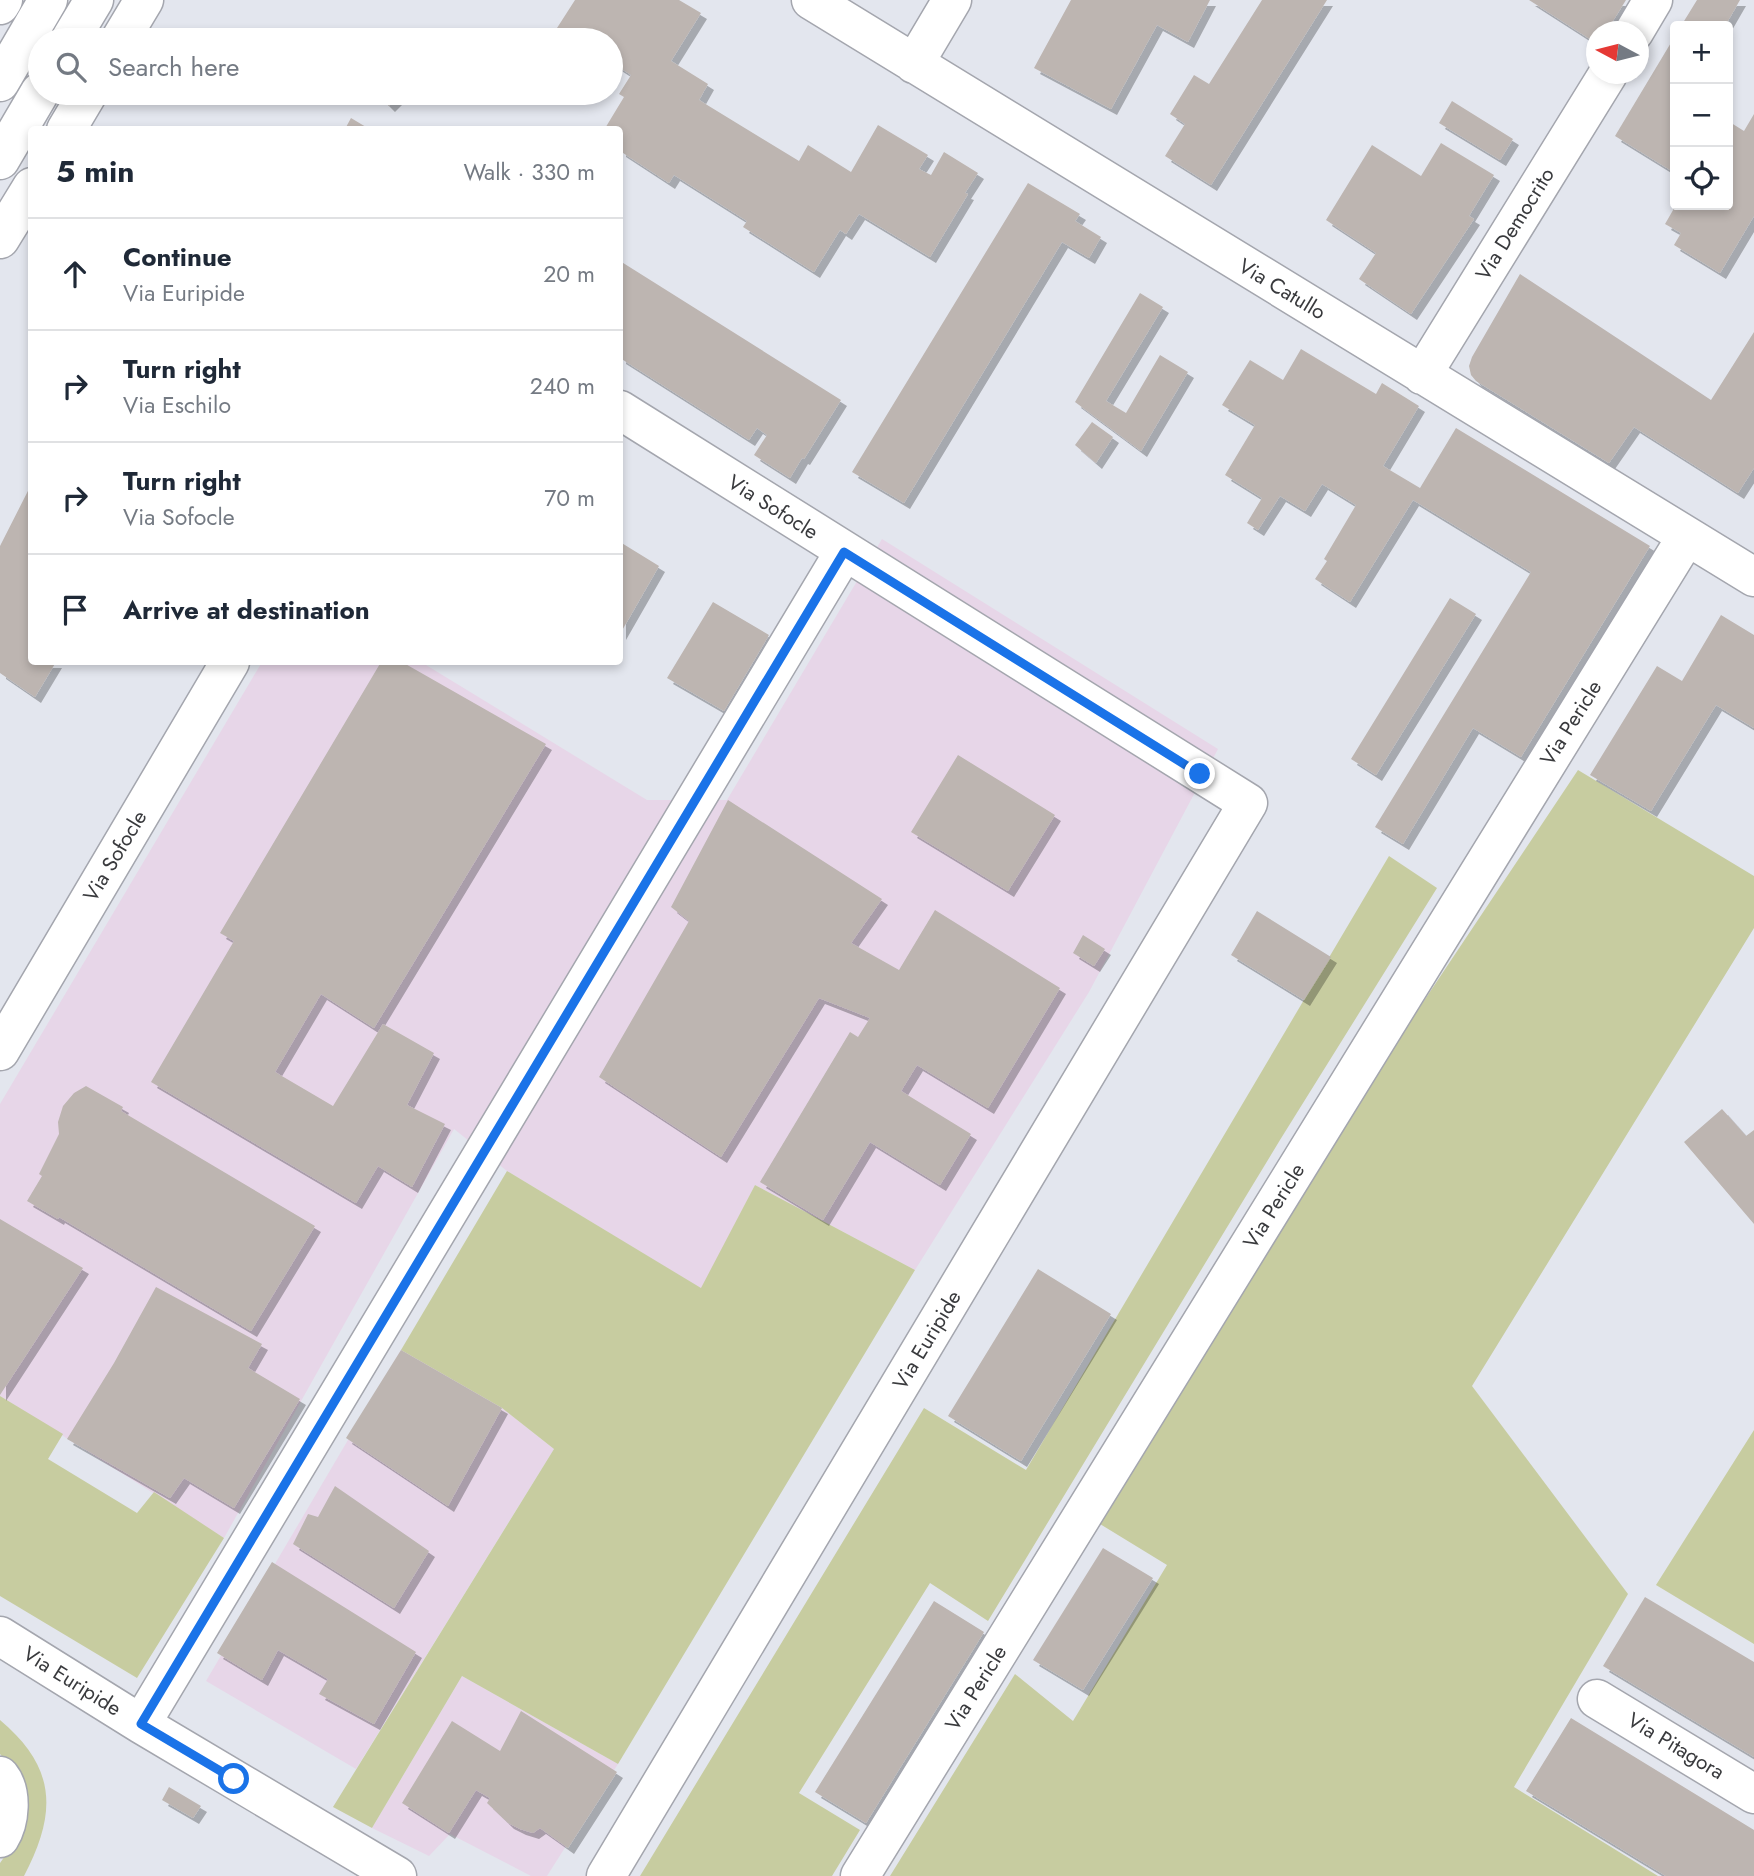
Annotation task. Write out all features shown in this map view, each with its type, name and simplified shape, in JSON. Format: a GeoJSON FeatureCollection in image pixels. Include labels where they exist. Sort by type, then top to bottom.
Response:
{"type":"FeatureCollection","features":[{"type":"Feature","properties":{"kind":"street"},"geometry":{"type":"LineString","coordinates":[[0,5],[3,0]]}},
{"type":"Feature","properties":{"kind":"street"},"geometry":{"type":"LineString","coordinates":[[32,28],[48,0]]}},
{"type":"Feature","properties":{"kind":"street"},"geometry":{"type":"LineString","coordinates":[[77,28],[94,0]]}},
{"type":"Feature","properties":{"kind":"street"},"geometry":{"type":"LineString","coordinates":[[127,28],[144,0]]}},
{"type":"Feature","properties":{"kind":"street","name":"Via Catullo"},"geometry":{"type":"LineString","coordinates":[[810,0],[1754,577]]}},
{"type":"Feature","properties":{"kind":"street"},"geometry":{"type":"LineString","coordinates":[[914,64],[952,0]]}},
{"type":"Feature","properties":{"kind":"street"},"geometry":{"type":"LineString","coordinates":[[1641,21],[1653,0]]}},
{"type":"Feature","properties":{"kind":"street"},"geometry":{"type":"LineString","coordinates":[[0,82],[28,34]]}},
{"type":"Feature","properties":{"kind":"street","name":"Via Democrito"},"geometry":{"type":"LineString","coordinates":[[1422,375],[1602,84]]}},
{"type":"Feature","properties":{"kind":"street"},"geometry":{"type":"LineString","coordinates":[[0,160],[32,105]]}},
{"type":"Feature","properties":{"kind":"street"},"geometry":{"type":"LineString","coordinates":[[68,126],[81,105]]}},
{"type":"Feature","properties":{"kind":"street"},"geometry":{"type":"LineString","coordinates":[[0,239],[28,194]]}},
{"type":"Feature","properties":{"kind":"street","name":"Via Sofocle"},"geometry":{"type":"LineString","coordinates":[[623,413],[1248,803]]}},
{"type":"Feature","properties":{"kind":"street","name":"Via Pericle"},"geometry":{"type":"LineString","coordinates":[[860,1876],[1687,536]]}},
{"type":"Feature","properties":{"kind":"street"},"geometry":{"type":"LineString","coordinates":[[141,1724],[844,552]]}},
{"type":"Feature","properties":{"kind":"street","name":"Via Sofocle"},"geometry":{"type":"LineString","coordinates":[[0,1051],[228,665]]}},
{"type":"Feature","properties":{"kind":"street","name":"Via Euripide"},"geometry":{"type":"LineString","coordinates":[[606,1876],[1248,803]]}},
{"type":"Feature","properties":{"kind":"street","name":"Via Euripide"},"geometry":{"type":"LineString","coordinates":[[0,1636],[141,1724],[397,1876]]}},
{"type":"Feature","properties":{"kind":"street","name":"Via Pitagora"},"geometry":{"type":"LineString","coordinates":[[1597,1699],[1754,1794]]}},
{"type":"Feature","properties":{"kind":"street"},"geometry":{"type":"LineString","coordinates":[[0,1776],[5,1782],[9,1806],[6,1829],[0,1838]]}},
{"type":"Feature","properties":{"kind":"shaded area"},"geometry":{"type":"Polygon","coordinates":[[[882,539],[1218,749],[1089,992],[915,1270],[755,1185],[702,1289],[507,1171],[454,1129],[224,1538],[0,1396],[0,1104],[260,665],[426,665],[647,800],[727,800],[882,539]]]}},
{"type":"Feature","properties":{"kind":"shaded area"},"geometry":{"type":"Polygon","coordinates":[[[401,1350],[502,1408],[554,1449],[356,1769],[206,1681],[401,1350]]]}},
{"type":"Feature","properties":{"kind":"shaded area"},"geometry":{"type":"Polygon","coordinates":[[[462,1676],[618,1764],[547,1876],[531,1876],[450,1834],[429,1856],[372,1828],[462,1676]]]}},
{"type":"Feature","properties":{"kind":"green space"},"geometry":{"type":"Polygon","coordinates":[[[1578,770],[1754,876],[1754,928],[1472,1386],[1628,1594],[1514,1787],[1658,1876],[890,1876],[1015,1674],[1073,1721],[1167,1565],[1100,1524],[1319,1158],[1578,770]]]}},
{"type":"Feature","properties":{"kind":"green space"},"geometry":{"type":"Polygon","coordinates":[[[1389,856],[1437,888],[1280,1140],[988,1621],[930,1583],[799,1793],[860,1830],[832,1876],[640,1876],[924,1408],[1026,1470],[1389,856]]]}},
{"type":"Feature","properties":{"kind":"green space"},"geometry":{"type":"Polygon","coordinates":[[[507,1171],[701,1288],[755,1185],[915,1270],[618,1764],[462,1676],[372,1828],[333,1807],[554,1449],[502,1408],[401,1350],[507,1171]]]}},
{"type":"Feature","properties":{"kind":"green space"},"geometry":{"type":"Polygon","coordinates":[[[0,1396],[63,1434],[48,1459],[137,1513],[154,1492],[224,1538],[137,1678],[0,1596],[0,1396]]]}},
{"type":"Feature","properties":{"kind":"green space"},"geometry":{"type":"Polygon","coordinates":[[[1754,1430],[1754,1644],[1656,1585],[1754,1430]]]}},
{"type":"Feature","properties":{"kind":"green space"},"geometry":{"type":"Polygon","coordinates":[[[0,1720],[19,1738],[32,1756],[46,1792],[42,1832],[24,1876],[0,1876],[0,1863],[10,1849],[8,1763],[0,1754],[0,1720]]]}},
{"type":"Feature","properties":{"kind":"building"},"geometry":{"type":"Polygon","coordinates":[[[575,0],[679,0],[701,13],[671,61],[708,84],[699,100],[799,161],[808,145],[851,172],[878,125],[928,155],[919,169],[931,175],[944,152],[978,173],[930,257],[859,214],[846,234],[840,230],[814,272],[743,227],[747,221],[674,175],[669,183],[623,153],[623,126],[606,126],[619,105],[623,105],[623,88],[631,75],[623,70],[623,28],[557,28],[575,0]]]}},
{"type":"Feature","properties":{"kind":"building"},"geometry":{"type":"Polygon","coordinates":[[[1071,0],[1210,0],[1188,42],[1157,25],[1111,109],[1034,68],[1071,0]]]}},
{"type":"Feature","properties":{"kind":"building"},"geometry":{"type":"Polygon","coordinates":[[[1262,0],[1327,0],[1211,185],[1165,156],[1185,124],[1170,114],[1194,75],[1209,84],[1262,0]]]}},
{"type":"Feature","properties":{"kind":"building"},"geometry":{"type":"Polygon","coordinates":[[[1529,0],[1626,0],[1613,21],[1586,21],[1586,37],[1529,0]]]}},
{"type":"Feature","properties":{"kind":"building"},"geometry":{"type":"Polygon","coordinates":[[[1697,0],[1740,0],[1728,21],[1684,21],[1697,0]]]}},
{"type":"Feature","properties":{"kind":"building"},"geometry":{"type":"Polygon","coordinates":[[[1670,44],[1670,170],[1615,136],[1646,84],[1649,84],[1649,79],[1670,44]]]}},
{"type":"Feature","properties":{"kind":"building"},"geometry":{"type":"Polygon","coordinates":[[[1452,101],[1513,139],[1500,160],[1439,123],[1452,101]]]}},
{"type":"Feature","properties":{"kind":"building"},"geometry":{"type":"Polygon","coordinates":[[[1754,114],[1754,216],[1720,273],[1674,245],[1681,233],[1665,224],[1673,210],[1733,210],[1733,124],[1744,131],[1754,114]]]}},
{"type":"Feature","properties":{"kind":"building"},"geometry":{"type":"Polygon","coordinates":[[[351,118],[364,126],[347,126],[351,118]]]}},
{"type":"Feature","properties":{"kind":"building"},"geometry":{"type":"Polygon","coordinates":[[[1441,143],[1494,175],[1469,216],[1474,219],[1411,314],[1359,279],[1376,253],[1326,220],[1372,145],[1421,176],[1441,143]]]}},
{"type":"Feature","properties":{"kind":"building"},"geometry":{"type":"Polygon","coordinates":[[[1028,183],[1080,214],[1075,221],[1101,237],[1089,258],[1062,242],[904,503],[852,472],[1028,183]]]}},
{"type":"Feature","properties":{"kind":"building"},"geometry":{"type":"Polygon","coordinates":[[[623,263],[841,400],[790,478],[754,455],[767,435],[757,428],[749,440],[623,360],[623,263]]]}},
{"type":"Feature","properties":{"kind":"building"},"geometry":{"type":"Polygon","coordinates":[[[1520,274],[1711,400],[1754,332],[1754,468],[1738,493],[1634,427],[1609,463],[1476,381],[1469,366],[1472,357],[1520,274]]]}},
{"type":"Feature","properties":{"kind":"building"},"geometry":{"type":"Polygon","coordinates":[[[1140,293],[1163,307],[1106,401],[1126,413],[1160,355],[1188,372],[1141,451],[1075,402],[1140,293]]]}},
{"type":"Feature","properties":{"kind":"building"},"geometry":{"type":"Polygon","coordinates":[[[1301,349],[1376,394],[1382,383],[1419,406],[1383,466],[1420,488],[1456,428],[1650,546],[1521,757],[1473,728],[1403,844],[1375,827],[1531,572],[1413,500],[1350,602],[1315,579],[1356,505],[1322,484],[1305,511],[1280,496],[1258,530],[1247,523],[1262,498],[1225,475],[1255,425],[1222,405],[1250,360],[1283,380],[1301,349]]]}},
{"type":"Feature","properties":{"kind":"building"},"geometry":{"type":"Polygon","coordinates":[[[1092,422],[1113,437],[1096,463],[1075,445],[1092,422]]]}},
{"type":"Feature","properties":{"kind":"building"},"geometry":{"type":"Polygon","coordinates":[[[28,491],[28,665],[54,665],[35,697],[0,673],[0,546],[28,491]]]}},
{"type":"Feature","properties":{"kind":"building"},"geometry":{"type":"Polygon","coordinates":[[[623,544],[659,566],[623,629],[623,544]]]}},
{"type":"Feature","properties":{"kind":"building"},"geometry":{"type":"Polygon","coordinates":[[[1450,598],[1476,614],[1376,775],[1351,759],[1450,598]]]}},
{"type":"Feature","properties":{"kind":"building"},"geometry":{"type":"Polygon","coordinates":[[[713,602],[769,635],[724,711],[667,678],[713,602]]]}},
{"type":"Feature","properties":{"kind":"building"},"geometry":{"type":"Polygon","coordinates":[[[1721,615],[1754,635],[1754,728],[1716,705],[1651,811],[1590,775],[1657,666],[1682,681],[1721,615]]]}},
{"type":"Feature","properties":{"kind":"building"},"geometry":{"type":"Polygon","coordinates":[[[379,665],[407,665],[546,744],[374,1028],[321,994],[275,1072],[333,1106],[383,1024],[434,1053],[407,1105],[445,1124],[412,1187],[378,1166],[356,1203],[151,1082],[234,941],[220,933],[379,665]]]}},
{"type":"Feature","properties":{"kind":"building"},"geometry":{"type":"Polygon","coordinates":[[[958,755],[1055,815],[1008,891],[911,832],[958,755]]]}},
{"type":"Feature","properties":{"kind":"building"},"geometry":{"type":"Polygon","coordinates":[[[728,800],[882,899],[851,943],[899,970],[935,910],[1060,988],[988,1108],[917,1065],[901,1091],[971,1134],[940,1185],[870,1142],[823,1220],[760,1182],[850,1032],[858,1037],[870,1018],[819,998],[721,1157],[599,1077],[689,921],[671,907],[728,800]]]}},
{"type":"Feature","properties":{"kind":"building"},"geometry":{"type":"Polygon","coordinates":[[[1257,911],[1331,957],[1304,1000],[1231,955],[1257,911]]]}},
{"type":"Feature","properties":{"kind":"building"},"geometry":{"type":"Polygon","coordinates":[[[1083,935],[1105,949],[1094,966],[1073,953],[1083,935]]]}},
{"type":"Feature","properties":{"kind":"building"},"geometry":{"type":"Polygon","coordinates":[[[86,1086],[123,1107],[121,1111],[315,1226],[251,1331],[59,1217],[58,1219],[27,1201],[42,1176],[39,1174],[59,1134],[58,1122],[63,1106],[74,1093],[86,1086]]]}},
{"type":"Feature","properties":{"kind":"building"},"geometry":{"type":"Polygon","coordinates":[[[1722,1109],[1746,1136],[1754,1130],[1754,1224],[1684,1142],[1722,1109]]]}},
{"type":"Feature","properties":{"kind":"building"},"geometry":{"type":"Polygon","coordinates":[[[0,1219],[83,1268],[0,1395],[0,1219]]]}},
{"type":"Feature","properties":{"kind":"building"},"geometry":{"type":"Polygon","coordinates":[[[1038,1269],[1111,1314],[1021,1461],[948,1416],[1038,1269]]]}},
{"type":"Feature","properties":{"kind":"building"},"geometry":{"type":"Polygon","coordinates":[[[156,1287],[262,1344],[248,1368],[300,1399],[234,1508],[184,1478],[170,1498],[67,1439],[114,1363],[156,1287]]]}},
{"type":"Feature","properties":{"kind":"building"},"geometry":{"type":"Polygon","coordinates":[[[401,1350],[502,1408],[448,1506],[346,1438],[401,1350]]]}},
{"type":"Feature","properties":{"kind":"building"},"geometry":{"type":"Polygon","coordinates":[[[335,1486],[429,1551],[394,1608],[293,1544],[308,1514],[318,1517],[335,1486]]]}},
{"type":"Feature","properties":{"kind":"building"},"geometry":{"type":"Polygon","coordinates":[[[1103,1548],[1153,1578],[1083,1690],[1033,1660],[1103,1548]]]}},
{"type":"Feature","properties":{"kind":"building"},"geometry":{"type":"Polygon","coordinates":[[[272,1562],[416,1652],[374,1724],[319,1694],[328,1679],[278,1650],[262,1680],[217,1653],[272,1562]]]}},
{"type":"Feature","properties":{"kind":"building"},"geometry":{"type":"Polygon","coordinates":[[[1645,1597],[1754,1662],[1754,1757],[1603,1666],[1645,1597]]]}},
{"type":"Feature","properties":{"kind":"building"},"geometry":{"type":"Polygon","coordinates":[[[934,1601],[984,1632],[866,1823],[815,1792],[934,1601]]]}},
{"type":"Feature","properties":{"kind":"building"},"geometry":{"type":"Polygon","coordinates":[[[521,1711],[617,1772],[568,1848],[540,1828],[533,1833],[508,1823],[487,1803],[490,1798],[476,1790],[449,1833],[402,1803],[452,1721],[500,1751],[521,1711]]]}},
{"type":"Feature","properties":{"kind":"building"},"geometry":{"type":"Polygon","coordinates":[[[1571,1718],[1754,1830],[1754,1876],[1666,1876],[1526,1791],[1571,1718]]]}},
{"type":"Feature","properties":{"kind":"building"},"geometry":{"type":"Polygon","coordinates":[[[169,1787],[201,1806],[193,1818],[162,1800],[169,1787]]]}},
{"type":"Feature","properties":{"kind":"route"},"geometry":{"type":"LineString","coordinates":[[234,1779],[141,1724],[844,552],[1200,774]]}}]}
